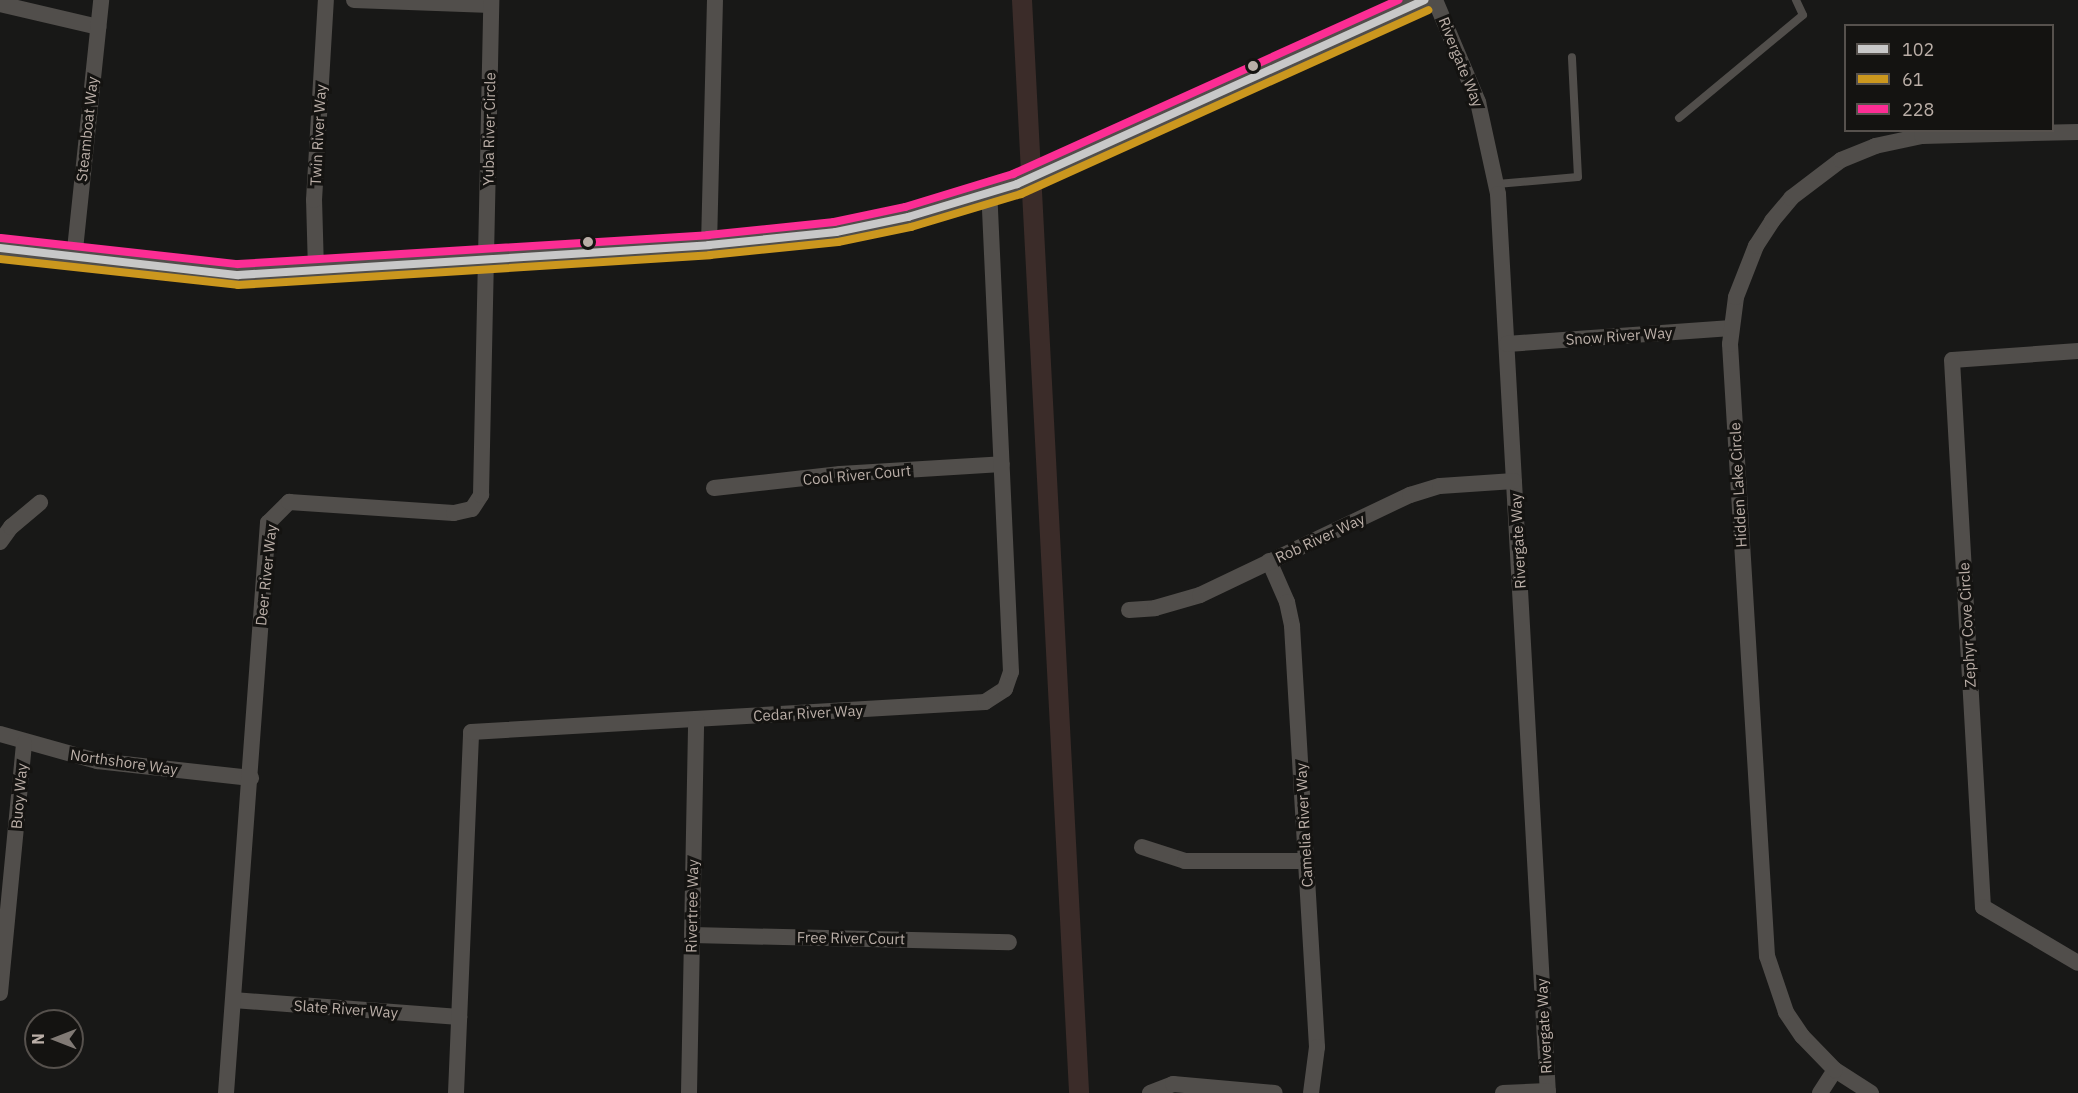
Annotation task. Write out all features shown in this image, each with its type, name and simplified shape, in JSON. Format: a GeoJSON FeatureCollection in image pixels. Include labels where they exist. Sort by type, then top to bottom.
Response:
{"type":"FeatureCollection","features":[{"type":"Feature","properties":{"kind":"street","name":"Steamboat Way"},"geometry":{"type":"LineString","coordinates":[[74,258],[101,0]]}},
{"type":"Feature","properties":{"kind":"street","name":"Twin River Way"},"geometry":{"type":"LineString","coordinates":[[316,270],[314,200],[326,0]]}},
{"type":"Feature","properties":{"kind":"street"},"geometry":{"type":"LineString","coordinates":[[354,0],[491,3]]}},
{"type":"Feature","properties":{"kind":"street"},"geometry":{"type":"LineString","coordinates":[[709,245],[715,0]]}},
{"type":"Feature","properties":{"kind":"street"},"geometry":{"type":"LineString","coordinates":[[0,248],[238,275],[709,245],[836,232],[989,194],[1017,184],[1424,0]]}},
{"type":"Feature","properties":{"kind":"street","name":"Rivergate Way"},"geometry":{"type":"LineString","coordinates":[[1435,0],[1478,102],[1497,184],[1548,1092]]}},
{"type":"Feature","properties":{"kind":"street","name":"Yuba River Circle"},"geometry":{"type":"LineString","coordinates":[[486,258],[491,3]]}},
{"type":"Feature","properties":{"kind":"street"},"geometry":{"type":"LineString","coordinates":[[0,4],[98,27]]}},
{"type":"Feature","properties":{"kind":"street","name":"Hidden Lake Circle"},"geometry":{"type":"LineString","coordinates":[[1871,1093],[1835,1070],[1802,1036],[1786,1011],[1767,956],[1731,328],[1745,269],[1772,220],[1791,198],[1841,160],[1875,146],[1922,136],[2078,132]]}},
{"type":"Feature","properties":{"kind":"street","name":"Cedar River Way"},"geometry":{"type":"LineString","coordinates":[[456,1093],[471,732],[985,702],[997,697],[1005,689],[1011,672],[989,194]]}},
{"type":"Feature","properties":{"kind":"street","name":"Deer River Way"},"geometry":{"type":"LineString","coordinates":[[226,1093],[251,778],[268,522],[277,509],[289,502],[454,513],[472,509],[480,495],[486,258]]}},
{"type":"Feature","properties":{"kind":"street","name":"Snow River Way"},"geometry":{"type":"LineString","coordinates":[[1507,344],[1731,328]]}},
{"type":"Feature","properties":{"kind":"street","name":"Zephyr Cove Circle"},"geometry":{"type":"LineString","coordinates":[[2078,351],[1952,360],[1983,907],[2078,963]]}},
{"type":"Feature","properties":{"kind":"street","name":"Cool River Court"},"geometry":{"type":"LineString","coordinates":[[714,488],[840,474],[1002,464]]}},
{"type":"Feature","properties":{"kind":"street","name":"Rob River Way"},"geometry":{"type":"LineString","coordinates":[[1129,610],[1181,602],[1410,495],[1440,486],[1514,481]]}},
{"type":"Feature","properties":{"kind":"street"},"geometry":{"type":"LineString","coordinates":[[0,542],[11,527],[40,502]]}},
{"type":"Feature","properties":{"kind":"street","name":"Camelia River Way"},"geometry":{"type":"LineString","coordinates":[[1269,561],[1281,584],[1292,626],[1317,1047],[1311,1093]]}},
{"type":"Feature","properties":{"kind":"street","name":"Rivertree Way"},"geometry":{"type":"LineString","coordinates":[[689,1093],[696,719]]}},
{"type":"Feature","properties":{"kind":"street","name":"Northshore Way"},"geometry":{"type":"LineString","coordinates":[[0,734],[24,743],[97,761],[251,778]]}},
{"type":"Feature","properties":{"kind":"street","name":"Buoy Way"},"geometry":{"type":"LineString","coordinates":[[0,985],[24,743]]}},
{"type":"Feature","properties":{"kind":"street"},"geometry":{"type":"LineString","coordinates":[[1142,847],[1185,861],[1306,861]]}},
{"type":"Feature","properties":{"kind":"street","name":"Free River Court"},"geometry":{"type":"LineString","coordinates":[[692,935],[1009,942]]}},
{"type":"Feature","properties":{"kind":"street","name":"Slate River Way"},"geometry":{"type":"LineString","coordinates":[[233,1000],[459,1017]]}},
{"type":"Feature","properties":{"kind":"street"},"geometry":{"type":"LineString","coordinates":[[1820,1093],[1835,1070]]}},
{"type":"Feature","properties":{"kind":"street"},"geometry":{"type":"LineString","coordinates":[[1150,1093],[1173,1084],[1275,1093]]}},
{"type":"Feature","properties":{"kind":"street"},"geometry":{"type":"LineString","coordinates":[[1503,1093],[1548,1092]]}},
{"type":"Feature","properties":{"kind":"lane"},"geometry":{"type":"LineString","coordinates":[[1679,118],[1803,15],[1796,0]]}},
{"type":"Feature","properties":{"kind":"lane"},"geometry":{"type":"LineString","coordinates":[[1497,184],[1578,177],[1572,57]]}},
{"type":"Feature","properties":{"kind":"waterway"},"geometry":{"type":"LineString","coordinates":[[1022,0],[1079,1093]]}},
{"type":"Feature","properties":{"kind":"transit line","name":"228"},"geometry":{"type":"LineString","coordinates":[[1,238],[238,264],[708,235],[834,222],[905,207],[1013,174],[1399,0]]}},
{"type":"Feature","properties":{"kind":"transit line","name":"102"},"geometry":{"type":"LineString","coordinates":[[0,248],[238,275],[709,245],[836,232],[908,217],[1017,184],[1424,0]]}},
{"type":"Feature","properties":{"kind":"transit line","name":"61"},"geometry":{"type":"LineString","coordinates":[[0,259],[238,285],[710,255],[838,242],[911,227],[1021,194],[1428,10]]}}]}
